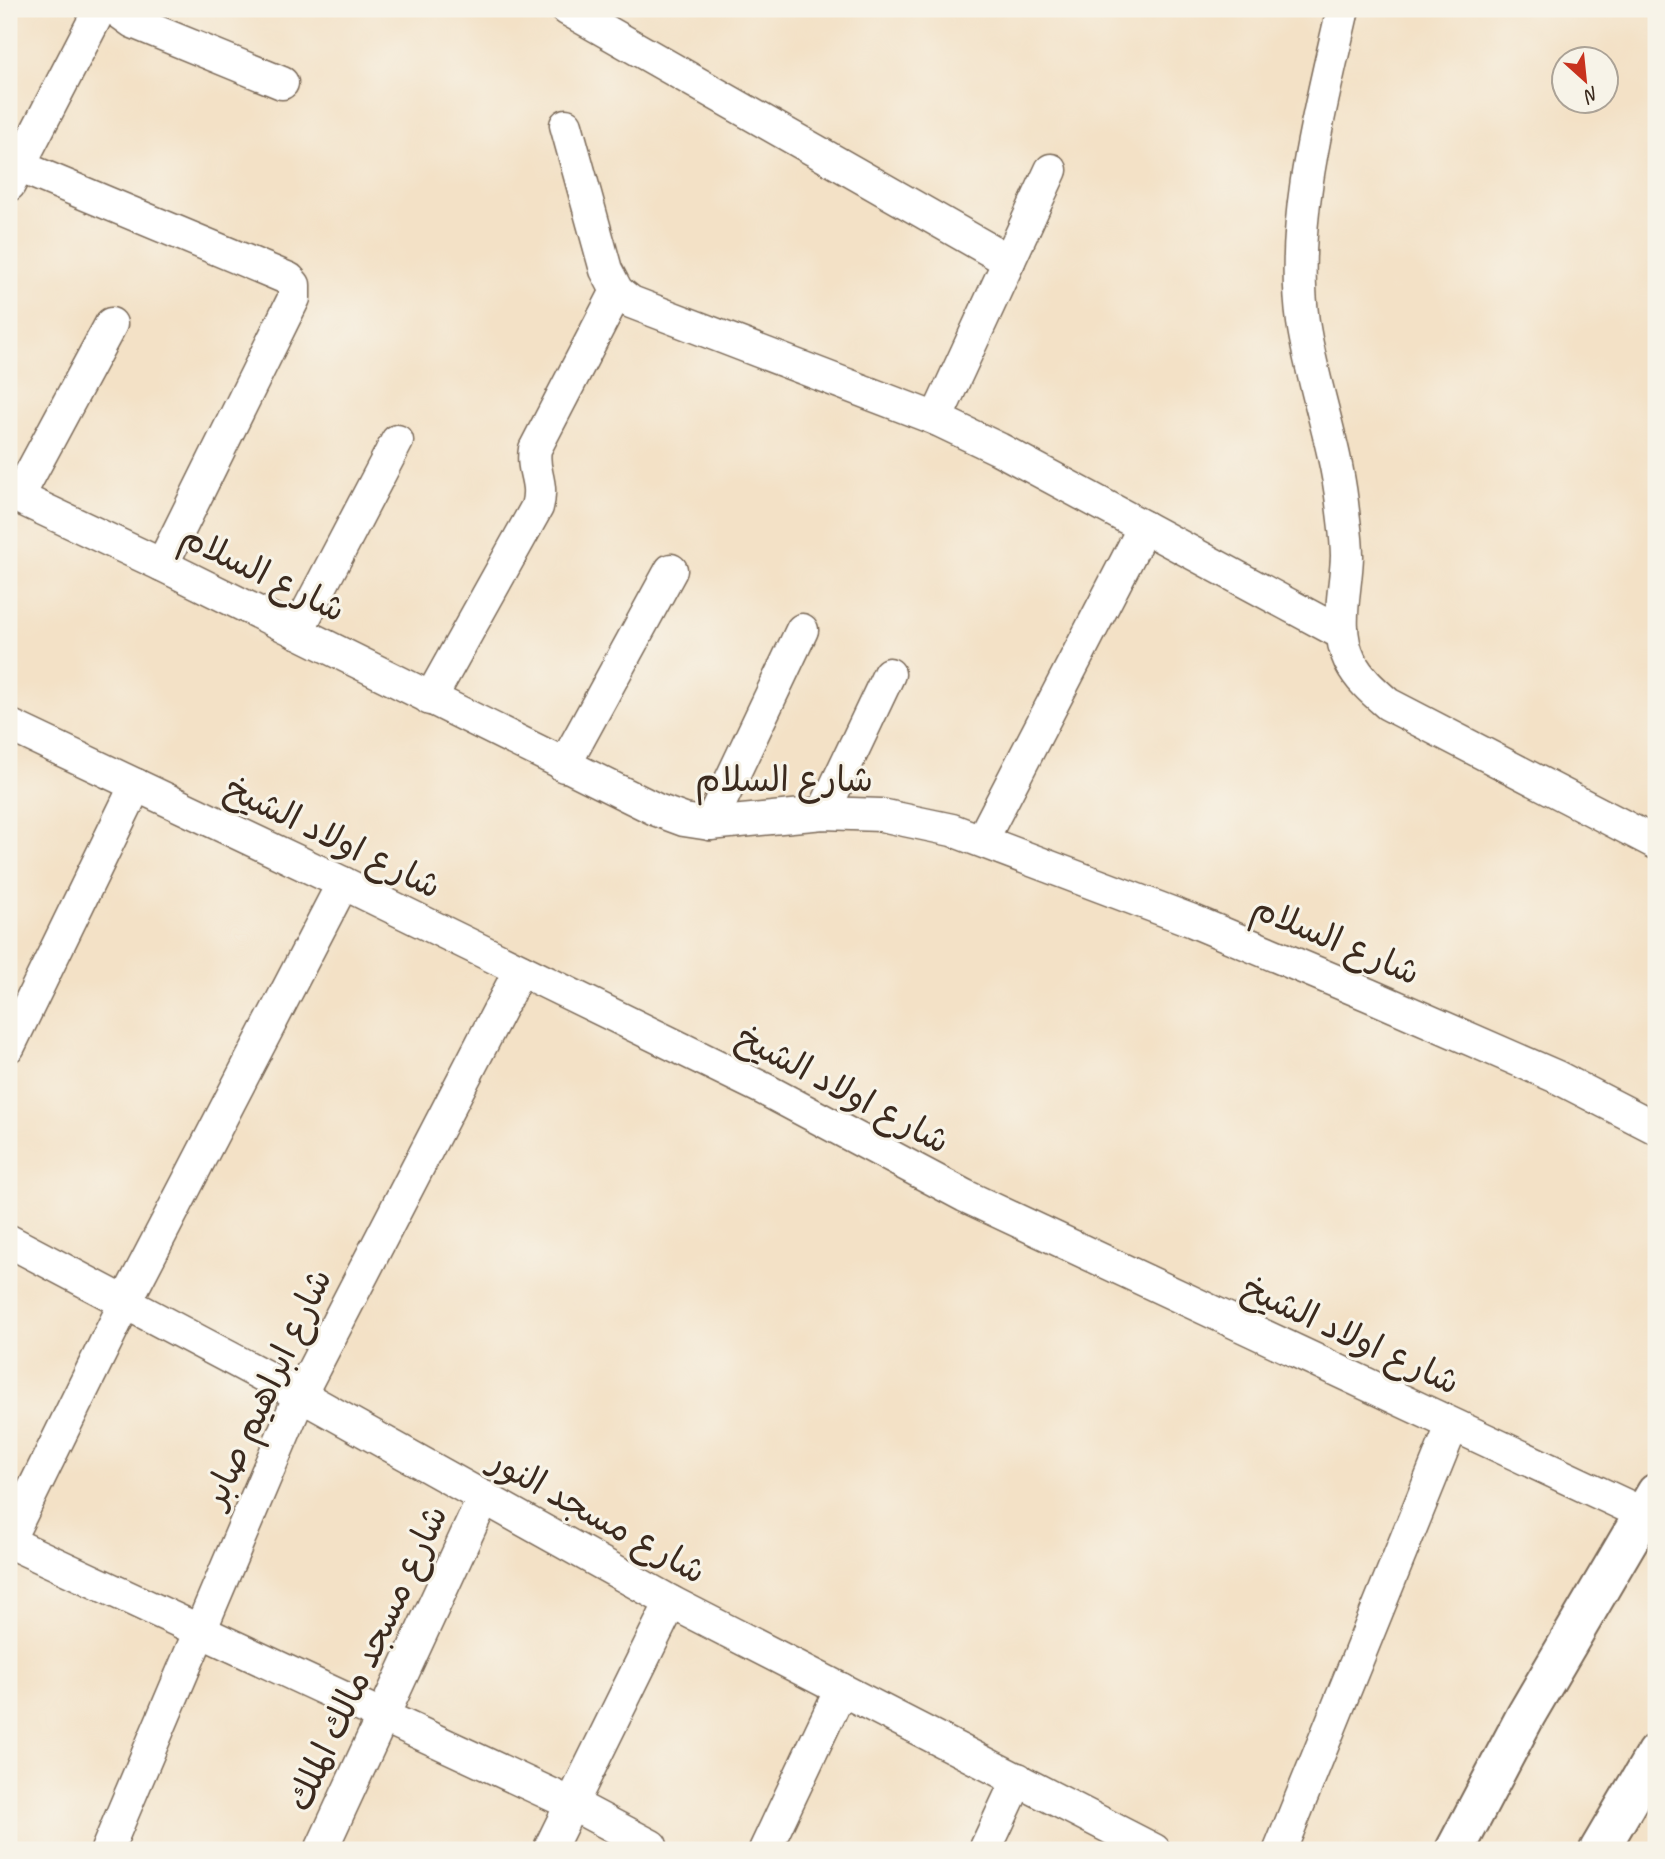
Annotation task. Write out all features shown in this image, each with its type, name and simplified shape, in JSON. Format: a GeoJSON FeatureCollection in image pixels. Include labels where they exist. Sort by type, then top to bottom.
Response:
{"type":"FeatureCollection","features":[{"type":"Feature","properties":{"kind":"highway"},"geometry":{"type":"LineString","coordinates":[[1455,1850],[1526,1715],[1650,1503]]}},
{"type":"Feature","properties":{"kind":"highway"},"geometry":{"type":"LineString","coordinates":[[1599,1850],[1656,1753]]}},
{"type":"Feature","properties":{"kind":"street"},"geometry":{"type":"LineString","coordinates":[[100,9],[12,171],[289,279],[294,285],[294,298],[162,565]]}},
{"type":"Feature","properties":{"kind":"street"},"geometry":{"type":"LineString","coordinates":[[115,9],[133,22],[282,83]]}},
{"type":"Feature","properties":{"kind":"street"},"geometry":{"type":"LineString","coordinates":[[567,9],[1009,261]]}},
{"type":"Feature","properties":{"kind":"street"},"geometry":{"type":"LineString","coordinates":[[1343,9],[1320,115],[1304,209],[1300,271],[1303,322],[1342,501],[1347,556],[1341,633],[1349,659],[1364,682],[1388,704],[1656,843]]}},
{"type":"Feature","properties":{"kind":"street"},"geometry":{"type":"LineString","coordinates":[[566,125],[600,251],[617,290],[646,309],[808,368],[936,419],[999,449],[1341,633]]}},
{"type":"Feature","properties":{"kind":"street"},"geometry":{"type":"LineString","coordinates":[[936,419],[1051,170]]}},
{"type":"Feature","properties":{"kind":"street"},"geometry":{"type":"LineString","coordinates":[[430,699],[537,507],[541,491],[533,462],[535,449],[617,290]]}},
{"type":"Feature","properties":{"kind":"street"},"geometry":{"type":"LineString","coordinates":[[13,495],[111,324]]}},
{"type":"Feature","properties":{"kind":"street"},"geometry":{"type":"LineString","coordinates":[[297,632],[397,440]]}},
{"type":"Feature","properties":{"kind":"street","name":"شارع السلام"},"geometry":{"type":"LineString","coordinates":[[13,495],[162,565],[657,810],[684,820],[710,824],[823,813],[881,815],[914,821],[982,840],[1193,921],[1369,995],[1557,1077],[1656,1128]]}},
{"type":"Feature","properties":{"kind":"street"},"geometry":{"type":"LineString","coordinates":[[982,840],[1144,527]]}},
{"type":"Feature","properties":{"kind":"street"},"geometry":{"type":"LineString","coordinates":[[564,766],[671,570]]}},
{"type":"Feature","properties":{"kind":"street"},"geometry":{"type":"LineString","coordinates":[[710,824],[802,630]]}},
{"type":"Feature","properties":{"kind":"street"},"geometry":{"type":"LineString","coordinates":[[823,813],[889,674]]}},
{"type":"Feature","properties":{"kind":"street","name":"شارع اولاد الشيخ"},"geometry":{"type":"LineString","coordinates":[[9,725],[343,883],[764,1089],[965,1196],[1452,1426],[1650,1503]]}},
{"type":"Feature","properties":{"kind":"street"},"geometry":{"type":"LineString","coordinates":[[9,1043],[136,786]]}},
{"type":"Feature","properties":{"kind":"street"},"geometry":{"type":"LineString","coordinates":[[343,883],[125,1303],[9,1540],[572,1804],[651,1846]]}},
{"type":"Feature","properties":{"kind":"street","name":"شارع ابراهيم صابر"},"geometry":{"type":"LineString","coordinates":[[107,1850],[300,1395],[520,970]]}},
{"type":"Feature","properties":{"kind":"street","name":"شارع مسجد النور"},"geometry":{"type":"LineString","coordinates":[[9,1241],[300,1395],[671,1602],[1154,1850]]}},
{"type":"Feature","properties":{"kind":"street"},"geometry":{"type":"LineString","coordinates":[[1280,1850],[1452,1426]]}},
{"type":"Feature","properties":{"kind":"street","name":"شارع مسجد مالك الملك"},"geometry":{"type":"LineString","coordinates":[[321,1850],[484,1497]]}},
{"type":"Feature","properties":{"kind":"street"},"geometry":{"type":"LineString","coordinates":[[549,1850],[671,1602]]}},
{"type":"Feature","properties":{"kind":"street"},"geometry":{"type":"LineString","coordinates":[[765,1850],[841,1689]]}},
{"type":"Feature","properties":{"kind":"street"},"geometry":{"type":"LineString","coordinates":[[985,1850],[1017,1779]]}}]}
